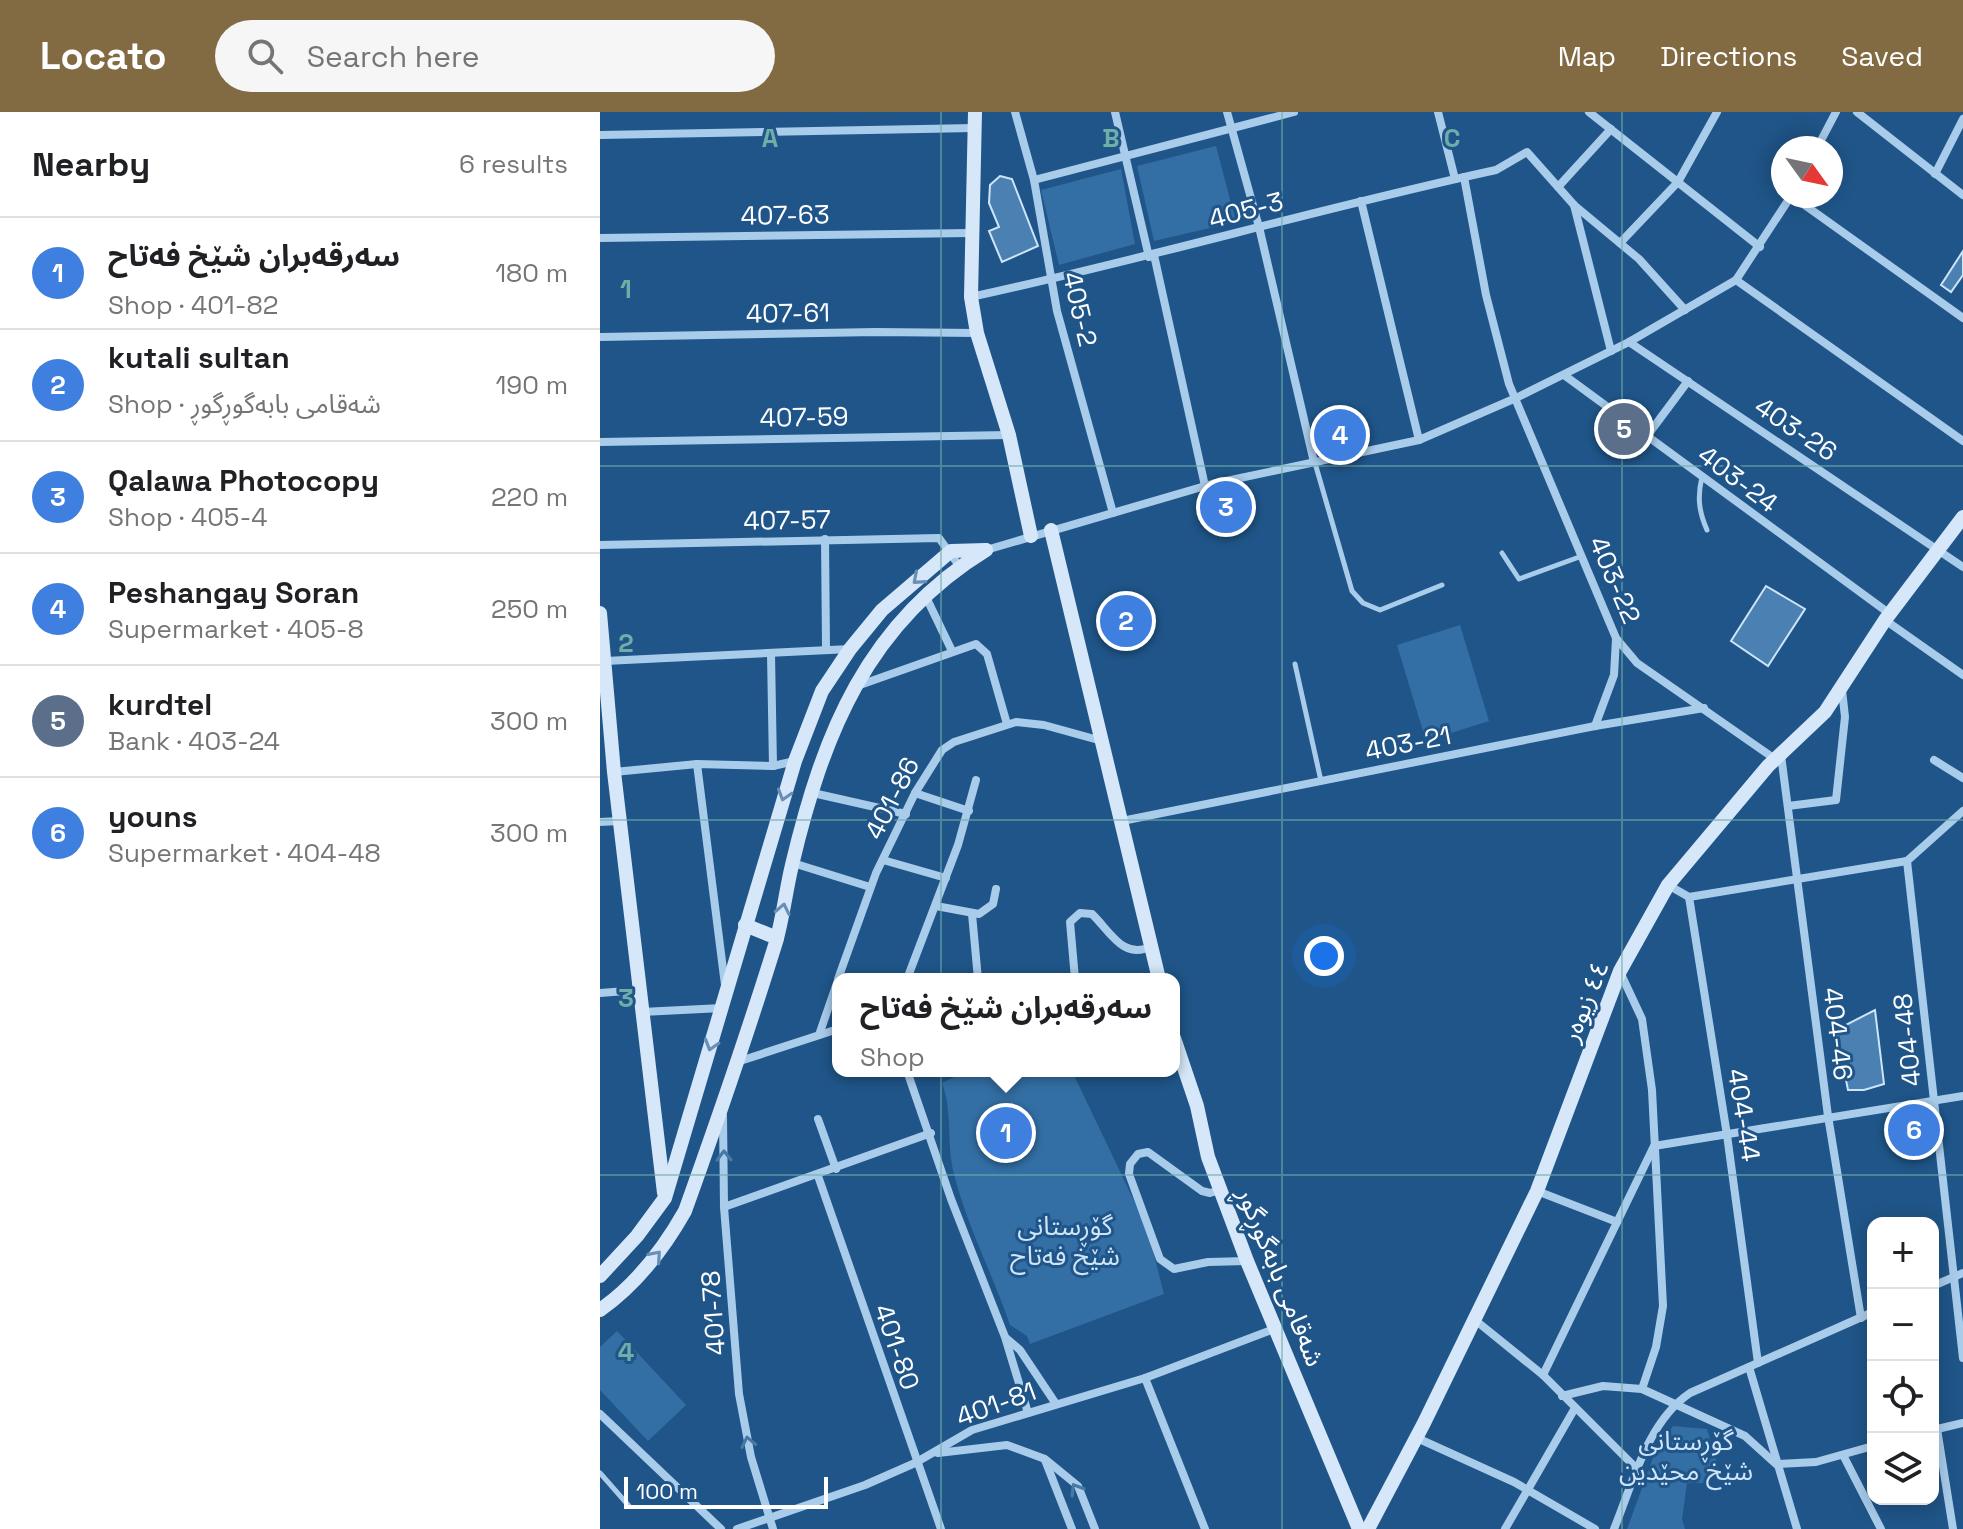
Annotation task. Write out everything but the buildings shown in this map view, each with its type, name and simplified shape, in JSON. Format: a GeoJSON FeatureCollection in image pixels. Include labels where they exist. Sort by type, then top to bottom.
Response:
{"type":"FeatureCollection","features":[{"type":"Feature","properties":{"kind":"street"},"geometry":{"type":"LineString","coordinates":[[975,112],[971,297],[977,333],[1009,435],[1031,536]]}},
{"type":"Feature","properties":{"kind":"street","name":"405-2"},"geometry":{"type":"LineString","coordinates":[[1015,112],[1034,180],[1057,311],[1113,513]]}},
{"type":"Feature","properties":{"kind":"street"},"geometry":{"type":"LineString","coordinates":[[1115,112],[1205,486]]}},
{"type":"Feature","properties":{"kind":"street"},"geometry":{"type":"LineString","coordinates":[[1227,112],[1259,227],[1314,462]]}},
{"type":"Feature","properties":{"kind":"street"},"geometry":{"type":"LineString","coordinates":[[1034,180],[1294,112]]}},
{"type":"Feature","properties":{"kind":"street","name":"403-22"},"geometry":{"type":"LineString","coordinates":[[1438,112],[1459,178],[1486,295],[1516,398],[1616,638],[1637,663],[1778,757]]}},
{"type":"Feature","properties":{"kind":"street"},"geometry":{"type":"LineString","coordinates":[[1620,243],[1678,182],[1717,112]]}},
{"type":"Feature","properties":{"kind":"street"},"geometry":{"type":"LineString","coordinates":[[1823,136],[1836,112]]}},
{"type":"Feature","properties":{"kind":"street"},"geometry":{"type":"LineString","coordinates":[[1857,112],[1963,195]]}},
{"type":"Feature","properties":{"kind":"street"},"geometry":{"type":"LineString","coordinates":[[1593,113],[1760,247]]}},
{"type":"Feature","properties":{"kind":"street"},"geometry":{"type":"LineString","coordinates":[[1935,174],[1963,119]]}},
{"type":"Feature","properties":{"kind":"street"},"geometry":{"type":"LineString","coordinates":[[600,135],[974,128]]}},
{"type":"Feature","properties":{"kind":"street"},"geometry":{"type":"LineString","coordinates":[[1611,129],[1558,187],[1574,205],[1620,243],[1685,310]]}},
{"type":"Feature","properties":{"kind":"street","name":"405-3"},"geometry":{"type":"LineString","coordinates":[[971,297],[1152,256],[1361,201],[1496,170],[1527,152],[1558,187]]}},
{"type":"Feature","properties":{"kind":"street"},"geometry":{"type":"LineString","coordinates":[[1361,201],[1419,440]]}},
{"type":"Feature","properties":{"kind":"street"},"geometry":{"type":"LineString","coordinates":[[1574,205],[1611,351]]}},
{"type":"Feature","properties":{"kind":"street"},"geometry":{"type":"LineString","coordinates":[[600,1276],[637,1236],[665,1198],[795,761],[822,691],[850,649],[882,610],[951,551],[986,550],[1205,486],[1419,440],[1516,398],[1629,342],[1736,280],[1784,208]]}},
{"type":"Feature","properties":{"kind":"street"},"geometry":{"type":"LineString","coordinates":[[1808,208],[1963,318]]}},
{"type":"Feature","properties":{"kind":"street","name":"407-63"},"geometry":{"type":"LineString","coordinates":[[600,238],[971,233]]}},
{"type":"Feature","properties":{"kind":"street"},"geometry":{"type":"LineString","coordinates":[[1736,280],[1963,441]]}},
{"type":"Feature","properties":{"kind":"street","name":"407-61"},"geometry":{"type":"LineString","coordinates":[[600,337],[977,333]]}},
{"type":"Feature","properties":{"kind":"street","name":"403-26"},"geometry":{"type":"LineString","coordinates":[[1629,342],[1963,567]]}},
{"type":"Feature","properties":{"kind":"street","name":"403-24"},"geometry":{"type":"LineString","coordinates":[[1564,375],[1963,675]]}},
{"type":"Feature","properties":{"kind":"street"},"geometry":{"type":"LineString","coordinates":[[1647,436],[1688,381]]}},
{"type":"Feature","properties":{"kind":"street","name":"407-59"},"geometry":{"type":"LineString","coordinates":[[600,442],[1009,435]]}},
{"type":"Feature","properties":{"kind":"street","name":"٤٤ زیوەر"},"geometry":{"type":"LineString","coordinates":[[1368,1529],[1417,1438],[1537,1191],[1620,971],[1668,885],[1778,757],[1825,712],[1887,617],[1941,550],[1963,517]]}},
{"type":"Feature","properties":{"kind":"street"},"geometry":{"type":"LineString","coordinates":[[1051,530],[1158,973]]}},
{"type":"Feature","properties":{"kind":"street","name":"407-57"},"geometry":{"type":"LineString","coordinates":[[600,545],[939,538],[951,551]]}},
{"type":"Feature","properties":{"kind":"street"},"geometry":{"type":"LineString","coordinates":[[825,539],[826,647]]}},
{"type":"Feature","properties":{"kind":"street"},"geometry":{"type":"LineString","coordinates":[[600,1310],[623,1294],[665,1247],[685,1211],[777,938],[793,863],[813,793],[852,688],[877,649],[926,597],[960,567],[986,550]]}},
{"type":"Feature","properties":{"kind":"street"},"geometry":{"type":"LineString","coordinates":[[951,551],[960,567]]}},
{"type":"Feature","properties":{"kind":"street"},"geometry":{"type":"LineString","coordinates":[[926,597],[952,651]]}},
{"type":"Feature","properties":{"kind":"street"},"geometry":{"type":"LineString","coordinates":[[600,613],[614,772],[665,1198]]}},
{"type":"Feature","properties":{"kind":"street"},"geometry":{"type":"LineString","coordinates":[[1595,726],[1614,675],[1616,638]]}},
{"type":"Feature","properties":{"kind":"street"},"geometry":{"type":"LineString","coordinates":[[852,688],[972,644],[981,645],[987,654],[1007,724]]}},
{"type":"Feature","properties":{"kind":"street"},"geometry":{"type":"LineString","coordinates":[[605,661],[771,654],[826,647],[850,649]]}},
{"type":"Feature","properties":{"kind":"street"},"geometry":{"type":"LineString","coordinates":[[771,654],[773,766]]}},
{"type":"Feature","properties":{"kind":"street"},"geometry":{"type":"LineString","coordinates":[[1788,806],[1836,800],[1845,717],[1841,686]]}},
{"type":"Feature","properties":{"kind":"street","name":"403-21"},"geometry":{"type":"LineString","coordinates":[[1122,821],[1595,726],[1704,708]]}},
{"type":"Feature","properties":{"kind":"street","name":"401-86"},"geometry":{"type":"LineString","coordinates":[[840,973],[870,887],[915,793],[933,761],[948,746],[1007,724],[1035,723],[1102,741]]}},
{"type":"Feature","properties":{"kind":"street","name":"404-46"},"geometry":{"type":"LineString","coordinates":[[1778,757],[1788,806],[1828,1116],[1861,1318]]}},
{"type":"Feature","properties":{"kind":"street"},"geometry":{"type":"LineString","coordinates":[[1934,760],[1963,778]]}},
{"type":"Feature","properties":{"kind":"street"},"geometry":{"type":"LineString","coordinates":[[614,772],[697,764],[773,766],[795,761]]}},
{"type":"Feature","properties":{"kind":"street"},"geometry":{"type":"LineString","coordinates":[[697,764],[724,1001]]}},
{"type":"Feature","properties":{"kind":"street"},"geometry":{"type":"LineString","coordinates":[[909,973],[946,878],[976,780]]}},
{"type":"Feature","properties":{"kind":"street"},"geometry":{"type":"LineString","coordinates":[[813,793],[906,814]]}},
{"type":"Feature","properties":{"kind":"street"},"geometry":{"type":"LineString","coordinates":[[915,793],[969,811]]}},
{"type":"Feature","properties":{"kind":"street"},"geometry":{"type":"LineString","coordinates":[[1668,885],[1689,897],[1907,861],[1963,811]]}},
{"type":"Feature","properties":{"kind":"street"},"geometry":{"type":"LineString","coordinates":[[600,822],[620,821]]}},
{"type":"Feature","properties":{"kind":"street"},"geometry":{"type":"LineString","coordinates":[[883,860],[946,878]]}},
{"type":"Feature","properties":{"kind":"street","name":"404-48"},"geometry":{"type":"LineString","coordinates":[[1907,861],[1963,1358]]}},
{"type":"Feature","properties":{"kind":"street"},"geometry":{"type":"LineString","coordinates":[[793,863],[870,887]]}},
{"type":"Feature","properties":{"kind":"street"},"geometry":{"type":"LineString","coordinates":[[936,906],[972,914],[990,908],[996,889]]}},
{"type":"Feature","properties":{"kind":"street","name":"404-44"},"geometry":{"type":"LineString","coordinates":[[1689,897],[1727,1135],[1758,1363]]}},
{"type":"Feature","properties":{"kind":"street"},"geometry":{"type":"LineString","coordinates":[[1074,973],[1070,922],[1080,913],[1092,914],[1125,948],[1136,951],[1152,946]]}},
{"type":"Feature","properties":{"kind":"street"},"geometry":{"type":"LineString","coordinates":[[972,914],[977,973]]}},
{"type":"Feature","properties":{"kind":"street"},"geometry":{"type":"LineString","coordinates":[[745,925],[777,938]]}},
{"type":"Feature","properties":{"kind":"street"},"geometry":{"type":"LineString","coordinates":[[1620,971],[1642,1019],[1652,1090],[1663,1306],[1656,1347],[1642,1389]]}},
{"type":"Feature","properties":{"kind":"street"},"geometry":{"type":"LineString","coordinates":[[600,993],[639,990]]}},
{"type":"Feature","properties":{"kind":"street","name":"401-86"},"geometry":{"type":"LineString","coordinates":[[819,1035],[832,997]]}},
{"type":"Feature","properties":{"kind":"street"},"geometry":{"type":"LineString","coordinates":[[642,1012],[724,1001]]}},
{"type":"Feature","properties":{"kind":"street"},"geometry":{"type":"LineString","coordinates":[[736,1062],[832,1031]]}},
{"type":"Feature","properties":{"kind":"street","name":"شەقامی بابەگوڕگوڕ"},"geometry":{"type":"LineString","coordinates":[[1180,1058],[1220,1190],[1274,1329],[1359,1529]]}},
{"type":"Feature","properties":{"kind":"street"},"geometry":{"type":"LineString","coordinates":[[909,1077],[931,1133],[951,1199],[1005,1337],[1028,1413]]}},
{"type":"Feature","properties":{"kind":"street"},"geometry":{"type":"LineString","coordinates":[[1654,1146],[1963,1096]]}},
{"type":"Feature","properties":{"kind":"street","name":"401-78"},"geometry":{"type":"LineString","coordinates":[[723,1103],[724,1207],[739,1394],[751,1457],[772,1516],[773,1529]]}},
{"type":"Feature","properties":{"kind":"street"},"geometry":{"type":"LineString","coordinates":[[818,1119],[836,1169]]}},
{"type":"Feature","properties":{"kind":"street"},"geometry":{"type":"LineString","coordinates":[[724,1207],[818,1176],[931,1133]]}},
{"type":"Feature","properties":{"kind":"street"},"geometry":{"type":"LineString","coordinates":[[1543,1375],[1654,1146]]}},
{"type":"Feature","properties":{"kind":"street"},"geometry":{"type":"LineString","coordinates":[[1220,1190],[1210,1193],[1202,1191],[1148,1152],[1138,1154],[1130,1164],[1134,1189],[1165,1265],[1174,1269],[1208,1262],[1247,1261]]}},
{"type":"Feature","properties":{"kind":"street","name":"401-80"},"geometry":{"type":"LineString","coordinates":[[818,1176],[915,1463],[941,1529]]}},
{"type":"Feature","properties":{"kind":"street"},"geometry":{"type":"LineString","coordinates":[[1537,1191],[1617,1222]]}},
{"type":"Feature","properties":{"kind":"street"},"geometry":{"type":"LineString","coordinates":[[1939,1283],[1963,1273]]}},
{"type":"Feature","properties":{"kind":"street"},"geometry":{"type":"LineString","coordinates":[[1614,1529],[1655,1429],[1674,1404],[1867,1315]]}},
{"type":"Feature","properties":{"kind":"street"},"geometry":{"type":"LineString","coordinates":[[1475,1320],[1543,1375],[1638,1470]]}},
{"type":"Feature","properties":{"kind":"street","name":"401-81"},"geometry":{"type":"LineString","coordinates":[[737,1529],[865,1485],[915,1463],[972,1430],[1145,1378],[1274,1329]]}},
{"type":"Feature","properties":{"kind":"street"},"geometry":{"type":"LineString","coordinates":[[1005,1337],[1020,1350],[1056,1404]]}},
{"type":"Feature","properties":{"kind":"street"},"geometry":{"type":"LineString","coordinates":[[1749,1367],[1794,1527]]}},
{"type":"Feature","properties":{"kind":"street"},"geometry":{"type":"LineString","coordinates":[[1145,1378],[1205,1529]]}},
{"type":"Feature","properties":{"kind":"street"},"geometry":{"type":"LineString","coordinates":[[1562,1396],[1603,1386],[1642,1389],[1745,1436],[1776,1464],[1816,1462],[1867,1448]]}},
{"type":"Feature","properties":{"kind":"street"},"geometry":{"type":"LineString","coordinates":[[1505,1529],[1575,1408]]}},
{"type":"Feature","properties":{"kind":"street"},"geometry":{"type":"LineString","coordinates":[[600,1414],[721,1529]]}},
{"type":"Feature","properties":{"kind":"street"},"geometry":{"type":"LineString","coordinates":[[1939,1429],[1963,1423]]}},
{"type":"Feature","properties":{"kind":"street"},"geometry":{"type":"LineString","coordinates":[[1936,1433],[1953,1529]]}},
{"type":"Feature","properties":{"kind":"street"},"geometry":{"type":"LineString","coordinates":[[1417,1438],[1527,1490],[1595,1529]]}},
{"type":"Feature","properties":{"kind":"street"},"geometry":{"type":"LineString","coordinates":[[931,1454],[1007,1445],[1045,1459],[1078,1486],[1095,1529]]}},
{"type":"Feature","properties":{"kind":"street"},"geometry":{"type":"LineString","coordinates":[[1843,1455],[1881,1529]]}},
{"type":"Feature","properties":{"kind":"street"},"geometry":{"type":"LineString","coordinates":[[1045,1459],[1072,1529]]}},
{"type":"Feature","properties":{"kind":"lane"},"geometry":{"type":"LineString","coordinates":[[1314,462],[1352,591],[1363,603],[1380,610],[1442,585]]}},
{"type":"Feature","properties":{"kind":"lane"},"geometry":{"type":"LineString","coordinates":[[1702,477],[1698,494],[1700,514],[1707,530]]}},
{"type":"Feature","properties":{"kind":"lane"},"geometry":{"type":"LineString","coordinates":[[1502,553],[1519,579],[1582,556]]}},
{"type":"Feature","properties":{"kind":"lane"},"geometry":{"type":"LineString","coordinates":[[1295,664],[1321,781]]}},
{"type":"Feature","properties":{"kind":"lane"},"geometry":{"type":"LineString","coordinates":[[600,1473],[629,1506]]}},
{"type":"Feature","properties":{"kind":"green space"},"geometry":{"type":"Polygon","coordinates":[[[1216,146],[1236,222],[1154,241],[1137,166],[1216,146]]]}},
{"type":"Feature","properties":{"kind":"green space"},"geometry":{"type":"Polygon","coordinates":[[[1121,169],[1135,244],[1059,265],[1041,190],[1121,169]]]}},
{"type":"Feature","properties":{"kind":"green space"},"geometry":{"type":"Polygon","coordinates":[[[1460,625],[1489,721],[1426,741],[1397,645],[1460,625]]]}},
{"type":"Feature","properties":{"kind":"green space","name":"گۆڕستانی شێخ فەتاح"},"geometry":{"type":"Polygon","coordinates":[[[954,1077],[1075,1077],[1147,1228],[1164,1294],[1030,1344],[1027,1336],[1010,1325],[959,1193],[942,1083],[954,1077]]]}},
{"type":"Feature","properties":{"kind":"green space"},"geometry":{"type":"Polygon","coordinates":[[[617,1331],[686,1405],[648,1441],[600,1390],[600,1347],[617,1331]]]}},
{"type":"Feature","properties":{"kind":"green space","name":"گۆڕستانی شێخ محێدین"},"geometry":{"type":"Polygon","coordinates":[[[1673,1426],[1707,1429],[1720,1473],[1706,1483],[1687,1483],[1682,1519],[1685,1529],[1627,1529],[1654,1455],[1673,1426]]]}},
{"type":"Feature","properties":{"kind":"place","name":"kurdtel"},"geometry":{"type":"Point","coordinates":[1624,429]}},
{"type":"Feature","properties":{"kind":"place","name":"Peshangay Soran"},"geometry":{"type":"Point","coordinates":[1340,435]}},
{"type":"Feature","properties":{"kind":"place","name":"Qalawa Photocopy"},"geometry":{"type":"Point","coordinates":[1226,507]}},
{"type":"Feature","properties":{"kind":"place","name":"kutali sultan"},"geometry":{"type":"Point","coordinates":[1126,621]}},
{"type":"Feature","properties":{"kind":"place","name":"youns"},"geometry":{"type":"Point","coordinates":[1914,1130]}},
{"type":"Feature","properties":{"kind":"place","name":"سەرقەبران شێخ فەتاح"},"geometry":{"type":"Point","coordinates":[1006,1133]}}]}
